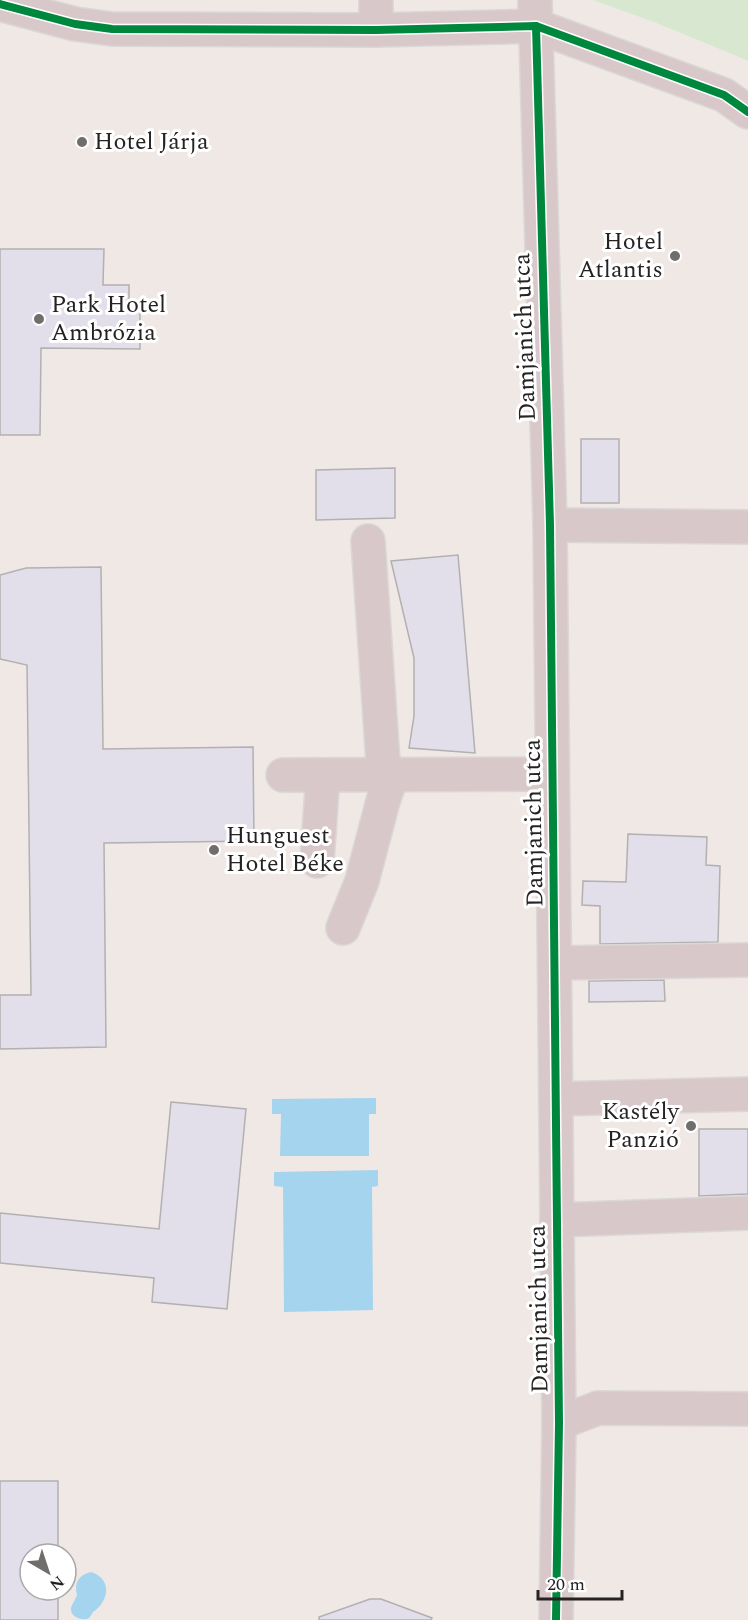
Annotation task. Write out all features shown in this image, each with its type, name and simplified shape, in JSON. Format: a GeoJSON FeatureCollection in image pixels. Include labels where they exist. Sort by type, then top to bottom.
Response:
{"type":"FeatureCollection","features":[{"type":"Feature","properties":{"kind":"street"},"geometry":{"type":"LineString","coordinates":[[0,4],[75,24],[112,29],[376,15],[535,13],[724,94],[748,112]]}},
{"type":"Feature","properties":{"kind":"street","name":"Damjanich utca"},"geometry":{"type":"LineString","coordinates":[[535,13],[550,525],[559,1422],[556,1620]]}},
{"type":"Feature","properties":{"kind":"street"},"geometry":{"type":"LineString","coordinates":[[550,525],[748,527]]}},
{"type":"Feature","properties":{"kind":"street"},"geometry":{"type":"LineString","coordinates":[[368,541],[383,762],[392,775]]}},
{"type":"Feature","properties":{"kind":"street"},"geometry":{"type":"LineString","coordinates":[[283,775],[552,774]]}},
{"type":"Feature","properties":{"kind":"street"},"geometry":{"type":"LineString","coordinates":[[317,861],[323,775]]}},
{"type":"Feature","properties":{"kind":"street"},"geometry":{"type":"LineString","coordinates":[[343,928],[362,881],[392,775]]}},
{"type":"Feature","properties":{"kind":"street"},"geometry":{"type":"LineString","coordinates":[[555,963],[748,960]]}},
{"type":"Feature","properties":{"kind":"street"},"geometry":{"type":"LineString","coordinates":[[556,1099],[748,1094]]}},
{"type":"Feature","properties":{"kind":"street"},"geometry":{"type":"LineString","coordinates":[[557,1220],[748,1213]]}},
{"type":"Feature","properties":{"kind":"street"},"geometry":{"type":"LineString","coordinates":[[559,1422],[598,1408],[748,1408]]}},
{"type":"Feature","properties":{"kind":"shaded area"},"geometry":{"type":"Polygon","coordinates":[[[0,0],[592,0],[656,23],[748,61],[748,1620],[0,1620],[0,0]]]}},
{"type":"Feature","properties":{"kind":"green space"},"geometry":{"type":"Polygon","coordinates":[[[592,0],[748,0],[748,61],[656,23],[592,0]]]}},
{"type":"Feature","properties":{"kind":"water"},"geometry":{"type":"Polygon","coordinates":[[[376,1098],[376,1114],[369,1114],[369,1156],[280,1156],[281,1114],[272,1114],[272,1099],[376,1098]]]}},
{"type":"Feature","properties":{"kind":"water"},"geometry":{"type":"Polygon","coordinates":[[[378,1170],[378,1186],[372,1187],[373,1310],[284,1312],[283,1187],[274,1186],[274,1172],[378,1170]]]}},
{"type":"Feature","properties":{"kind":"water"},"geometry":{"type":"Polygon","coordinates":[[[91,1572],[96,1574],[101,1577],[106,1586],[103,1601],[87,1619],[76,1617],[71,1611],[74,1602],[78,1602],[78,1580],[91,1572]]]}},
{"type":"Feature","properties":{"kind":"building"},"geometry":{"type":"Polygon","coordinates":[[[0,249],[104,249],[103,285],[129,285],[129,303],[140,303],[140,349],[41,348],[40,435],[0,435],[0,249]]]}},
{"type":"Feature","properties":{"kind":"building"},"geometry":{"type":"Polygon","coordinates":[[[581,439],[619,439],[619,503],[581,503],[581,439]]]}},
{"type":"Feature","properties":{"kind":"building"},"geometry":{"type":"Polygon","coordinates":[[[395,468],[395,518],[316,520],[316,470],[395,468]]]}},
{"type":"Feature","properties":{"kind":"building"},"geometry":{"type":"Polygon","coordinates":[[[458,555],[475,753],[409,748],[414,716],[414,658],[391,561],[458,555]]]}},
{"type":"Feature","properties":{"kind":"building"},"geometry":{"type":"Polygon","coordinates":[[[101,567],[103,749],[253,747],[254,841],[104,843],[106,1047],[0,1049],[0,995],[31,995],[27,665],[0,659],[0,575],[26,568],[101,567]]]}},
{"type":"Feature","properties":{"kind":"building"},"geometry":{"type":"Polygon","coordinates":[[[628,834],[707,837],[706,865],[720,866],[718,942],[600,944],[600,906],[582,905],[583,881],[626,882],[628,834]]]}},
{"type":"Feature","properties":{"kind":"building"},"geometry":{"type":"Polygon","coordinates":[[[664,980],[665,1001],[589,1002],[589,981],[664,980]]]}},
{"type":"Feature","properties":{"kind":"building"},"geometry":{"type":"Polygon","coordinates":[[[171,1102],[246,1109],[227,1309],[152,1302],[154,1278],[0,1263],[0,1213],[159,1229],[171,1102]]]}},
{"type":"Feature","properties":{"kind":"building"},"geometry":{"type":"Polygon","coordinates":[[[699,1129],[748,1129],[748,1194],[699,1196],[699,1129]]]}},
{"type":"Feature","properties":{"kind":"building"},"geometry":{"type":"Polygon","coordinates":[[[0,1481],[58,1481],[58,1542],[18,1542],[18,1602],[58,1602],[58,1620],[0,1620],[0,1481]]]}},
{"type":"Feature","properties":{"kind":"building"},"geometry":{"type":"Polygon","coordinates":[[[370,1599],[381,1599],[432,1618],[431,1620],[319,1620],[319,1617],[370,1599]]]}},
{"type":"Feature","properties":{"kind":"cycle path"},"geometry":{"type":"LineString","coordinates":[[0,4],[75,24],[112,29],[376,30],[536,26],[724,95],[748,112]]}},
{"type":"Feature","properties":{"kind":"cycle path"},"geometry":{"type":"LineString","coordinates":[[536,26],[550,525],[559,1423],[556,1620]]}},
{"type":"Feature","properties":{"kind":"place","name":"Hotel Járja"},"geometry":{"type":"Point","coordinates":[82,142]}},
{"type":"Feature","properties":{"kind":"place","name":"Hotel Atlantis"},"geometry":{"type":"Point","coordinates":[675,256]}},
{"type":"Feature","properties":{"kind":"place","name":"Park Hotel Ambrózia"},"geometry":{"type":"Point","coordinates":[39,319]}},
{"type":"Feature","properties":{"kind":"place","name":"Hunguest Hotel Béke"},"geometry":{"type":"Point","coordinates":[214,850]}},
{"type":"Feature","properties":{"kind":"place","name":"Kastély Panzió"},"geometry":{"type":"Point","coordinates":[691,1126]}}]}
